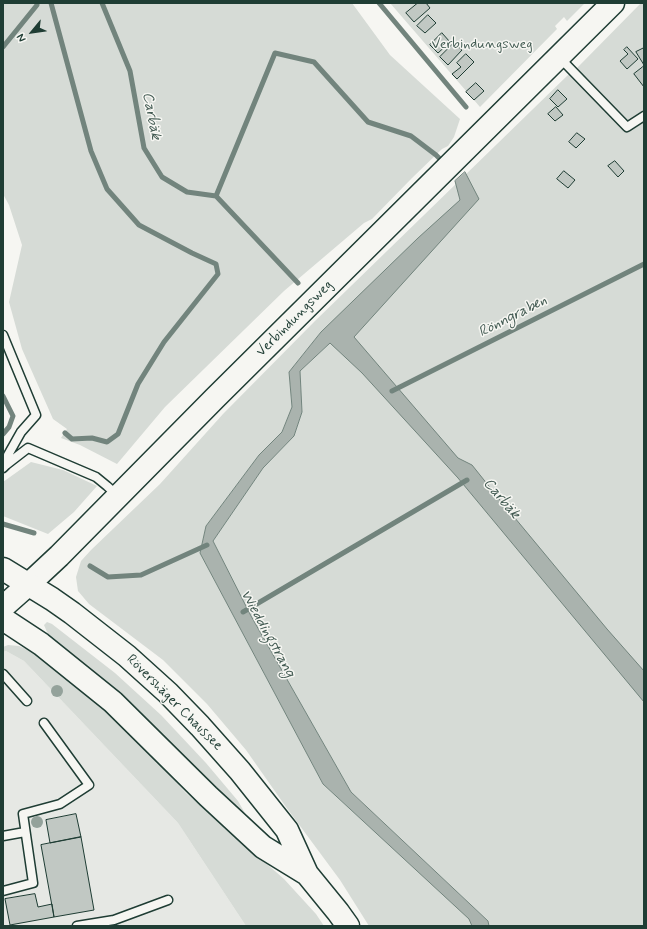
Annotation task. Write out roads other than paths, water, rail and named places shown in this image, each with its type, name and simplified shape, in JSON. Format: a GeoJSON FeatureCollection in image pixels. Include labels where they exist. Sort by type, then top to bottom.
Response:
{"type":"FeatureCollection","features":[{"type":"Feature","properties":{"kind":"main road","name":"Verbindungsweg"},"geometry":{"type":"LineString","coordinates":[[3,607],[59,556],[215,398],[613,3]]}},
{"type":"Feature","properties":{"kind":"main road","name":"Rövershäger Chaussee"},"geometry":{"type":"LineString","coordinates":[[3,569],[52,599],[127,656],[168,693],[200,726],[240,771],[287,830],[307,874],[348,926]]}},
{"type":"Feature","properties":{"kind":"main road","name":"Rövershäger Chaussee"},"geometry":{"type":"LineString","coordinates":[[3,619],[42,644],[113,702],[208,796],[263,847],[307,874]]}},
{"type":"Feature","properties":{"kind":"lane"},"geometry":{"type":"LineString","coordinates":[[559,58],[627,127],[644,116]]}},
{"type":"Feature","properties":{"kind":"lane"},"geometry":{"type":"LineString","coordinates":[[3,335],[36,415],[21,432],[8,455],[5,466]]}},
{"type":"Feature","properties":{"kind":"lane"},"geometry":{"type":"LineString","coordinates":[[5,466],[28,448],[96,477],[118,496]]}},
{"type":"Feature","properties":{"kind":"lane"},"geometry":{"type":"LineString","coordinates":[[3,674],[28,701]]}},
{"type":"Feature","properties":{"kind":"lane"},"geometry":{"type":"LineString","coordinates":[[3,891],[33,883],[23,814],[60,804],[89,784],[44,723]]}},
{"type":"Feature","properties":{"kind":"lane"},"geometry":{"type":"LineString","coordinates":[[3,836],[25,832]]}},
{"type":"Feature","properties":{"kind":"lane"},"geometry":{"type":"LineString","coordinates":[[77,926],[114,920],[168,900]]}},
{"type":"Feature","properties":{"kind":"waterway"},"geometry":{"type":"LineString","coordinates":[[3,47],[37,5],[37,3]]}},
{"type":"Feature","properties":{"kind":"waterway"},"geometry":{"type":"LineString","coordinates":[[51,3],[91,151],[107,189],[139,225],[216,264],[218,274],[164,342],[138,384],[118,434],[107,442],[92,438],[72,439],[65,433]]}},
{"type":"Feature","properties":{"kind":"waterway","name":"Carbäk"},"geometry":{"type":"LineString","coordinates":[[102,3],[130,71],[144,148],[162,177],[187,192],[216,196],[298,283]]}},
{"type":"Feature","properties":{"kind":"waterway"},"geometry":{"type":"LineString","coordinates":[[379,3],[466,107]]}},
{"type":"Feature","properties":{"kind":"waterway"},"geometry":{"type":"LineString","coordinates":[[216,196],[275,53],[314,62],[368,122],[411,136],[436,155],[445,164]]}},
{"type":"Feature","properties":{"kind":"waterway","name":"Rönngraben"},"geometry":{"type":"LineString","coordinates":[[392,391],[644,264]]}},
{"type":"Feature","properties":{"kind":"waterway"},"geometry":{"type":"LineString","coordinates":[[3,396],[13,416],[9,427],[3,434]]}},
{"type":"Feature","properties":{"kind":"waterway","name":"Wieddingstrang"},"geometry":{"type":"LineString","coordinates":[[243,612],[467,480]]}},
{"type":"Feature","properties":{"kind":"waterway"},"geometry":{"type":"LineString","coordinates":[[3,524],[34,533]]}},
{"type":"Feature","properties":{"kind":"waterway"},"geometry":{"type":"LineString","coordinates":[[90,566],[108,577],[141,575],[207,545]]}}]}
